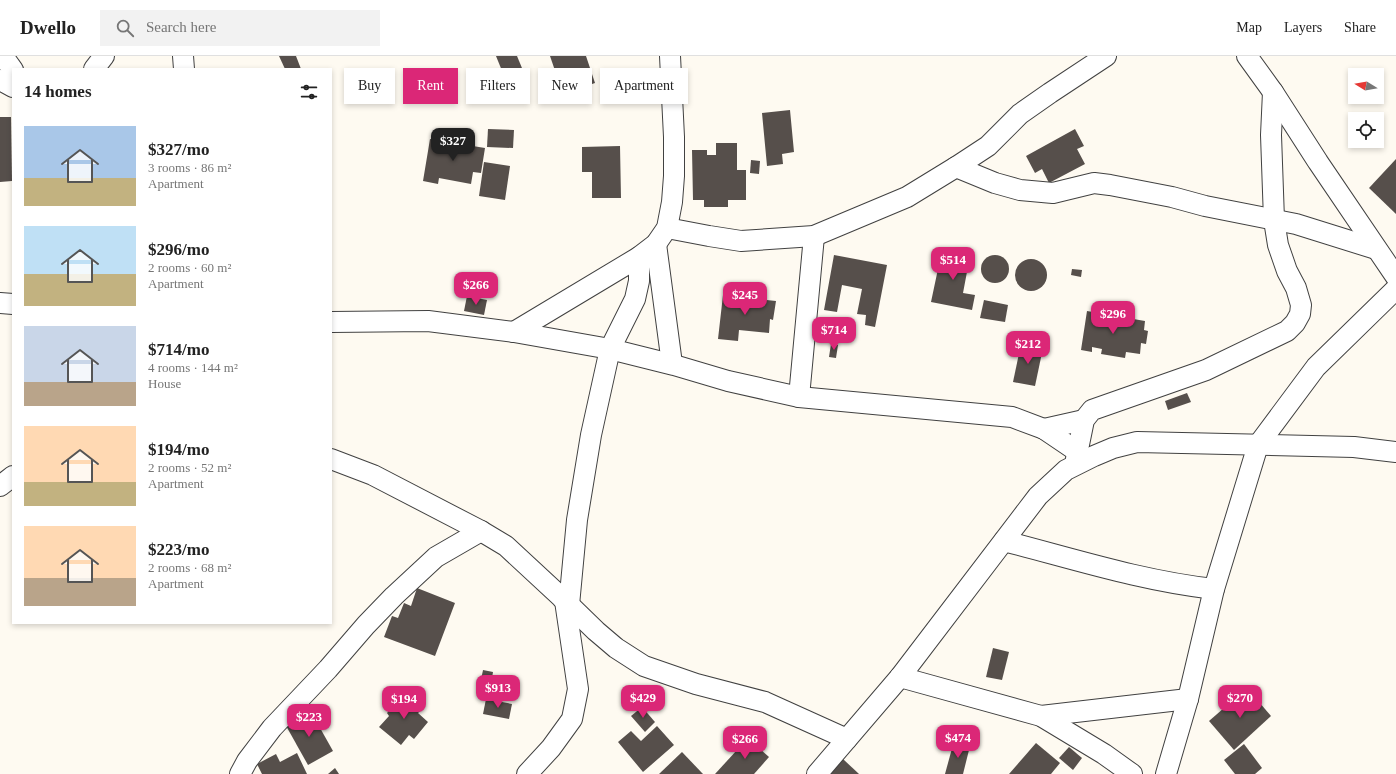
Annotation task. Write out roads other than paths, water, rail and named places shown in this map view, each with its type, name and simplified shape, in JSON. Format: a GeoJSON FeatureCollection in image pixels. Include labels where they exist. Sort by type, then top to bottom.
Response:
{"type":"FeatureCollection","features":[{"type":"Feature","properties":{"kind":"street"},"geometry":{"type":"LineString","coordinates":[[3,56],[12,69]]}},
{"type":"Feature","properties":{"kind":"street"},"geometry":{"type":"LineString","coordinates":[[95,68],[104,56]]}},
{"type":"Feature","properties":{"kind":"street"},"geometry":{"type":"LineString","coordinates":[[183,56],[184,68]]}},
{"type":"Feature","properties":{"kind":"street"},"geometry":{"type":"LineString","coordinates":[[670,56],[674,176],[672,202],[662,236],[672,364]]}},
{"type":"Feature","properties":{"kind":"street"},"geometry":{"type":"LineString","coordinates":[[514,332],[639,257],[662,236],[709,236],[741,241],[814,236],[907,197],[956,168],[988,146],[1020,114],[1106,56]]}},
{"type":"Feature","properties":{"kind":"street"},"geometry":{"type":"LineString","coordinates":[[1247,56],[1273,92],[1396,278]]}},
{"type":"Feature","properties":{"kind":"street"},"geometry":{"type":"LineString","coordinates":[[0,80],[12,86]]}},
{"type":"Feature","properties":{"kind":"street"},"geometry":{"type":"LineString","coordinates":[[817,774],[900,677],[1038,496],[1076,459],[1084,420],[1092,410],[1206,370],[1287,330],[1295,323],[1300,314],[1301,305],[1296,288],[1287,271],[1278,245],[1274,220],[1271,136],[1273,92]]}},
{"type":"Feature","properties":{"kind":"street"},"geometry":{"type":"LineString","coordinates":[[956,168],[995,183],[1020,190],[1053,193],[1094,183],[1110,185],[1296,224],[1376,249]]}},
{"type":"Feature","properties":{"kind":"street"},"geometry":{"type":"LineString","coordinates":[[799,397],[814,236]]}},
{"type":"Feature","properties":{"kind":"street"},"geometry":{"type":"LineString","coordinates":[[527,774],[551,748],[572,719],[577,697],[578,689],[567,603],[577,520],[591,435],[610,349],[635,299],[639,281],[639,257]]}},
{"type":"Feature","properties":{"kind":"street"},"geometry":{"type":"LineString","coordinates":[[1166,774],[1188,699],[1214,589],[1258,445],[1316,367],[1396,289]]}},
{"type":"Feature","properties":{"kind":"street"},"geometry":{"type":"LineString","coordinates":[[0,303],[12,304]]}},
{"type":"Feature","properties":{"kind":"street"},"geometry":{"type":"LineString","coordinates":[[332,322],[428,321],[514,332],[610,349],[672,364],[728,381],[799,397],[1012,417],[1044,429],[1076,459]]}},
{"type":"Feature","properties":{"kind":"street"},"geometry":{"type":"LineString","coordinates":[[1044,429],[1084,420]]}},
{"type":"Feature","properties":{"kind":"street"},"geometry":{"type":"LineString","coordinates":[[1076,459],[1094,456],[1113,448],[1137,442],[1354,446],[1396,452]]}},
{"type":"Feature","properties":{"kind":"street"},"geometry":{"type":"LineString","coordinates":[[332,458],[373,475],[481,531],[506,546],[596,631],[616,648],[644,666],[696,684],[765,702],[847,739]]}},
{"type":"Feature","properties":{"kind":"street"},"geometry":{"type":"LineString","coordinates":[[0,486],[12,477]]}},
{"type":"Feature","properties":{"kind":"street"},"geometry":{"type":"LineString","coordinates":[[240,774],[246,761],[272,728],[394,596],[436,557],[481,531]]}},
{"type":"Feature","properties":{"kind":"street"},"geometry":{"type":"LineString","coordinates":[[1004,541],[1160,582],[1214,589]]}},
{"type":"Feature","properties":{"kind":"street"},"geometry":{"type":"LineString","coordinates":[[900,677],[1041,716],[1104,754],[1132,774]]}},
{"type":"Feature","properties":{"kind":"street"},"geometry":{"type":"LineString","coordinates":[[1041,716],[1188,699]]}}]}
